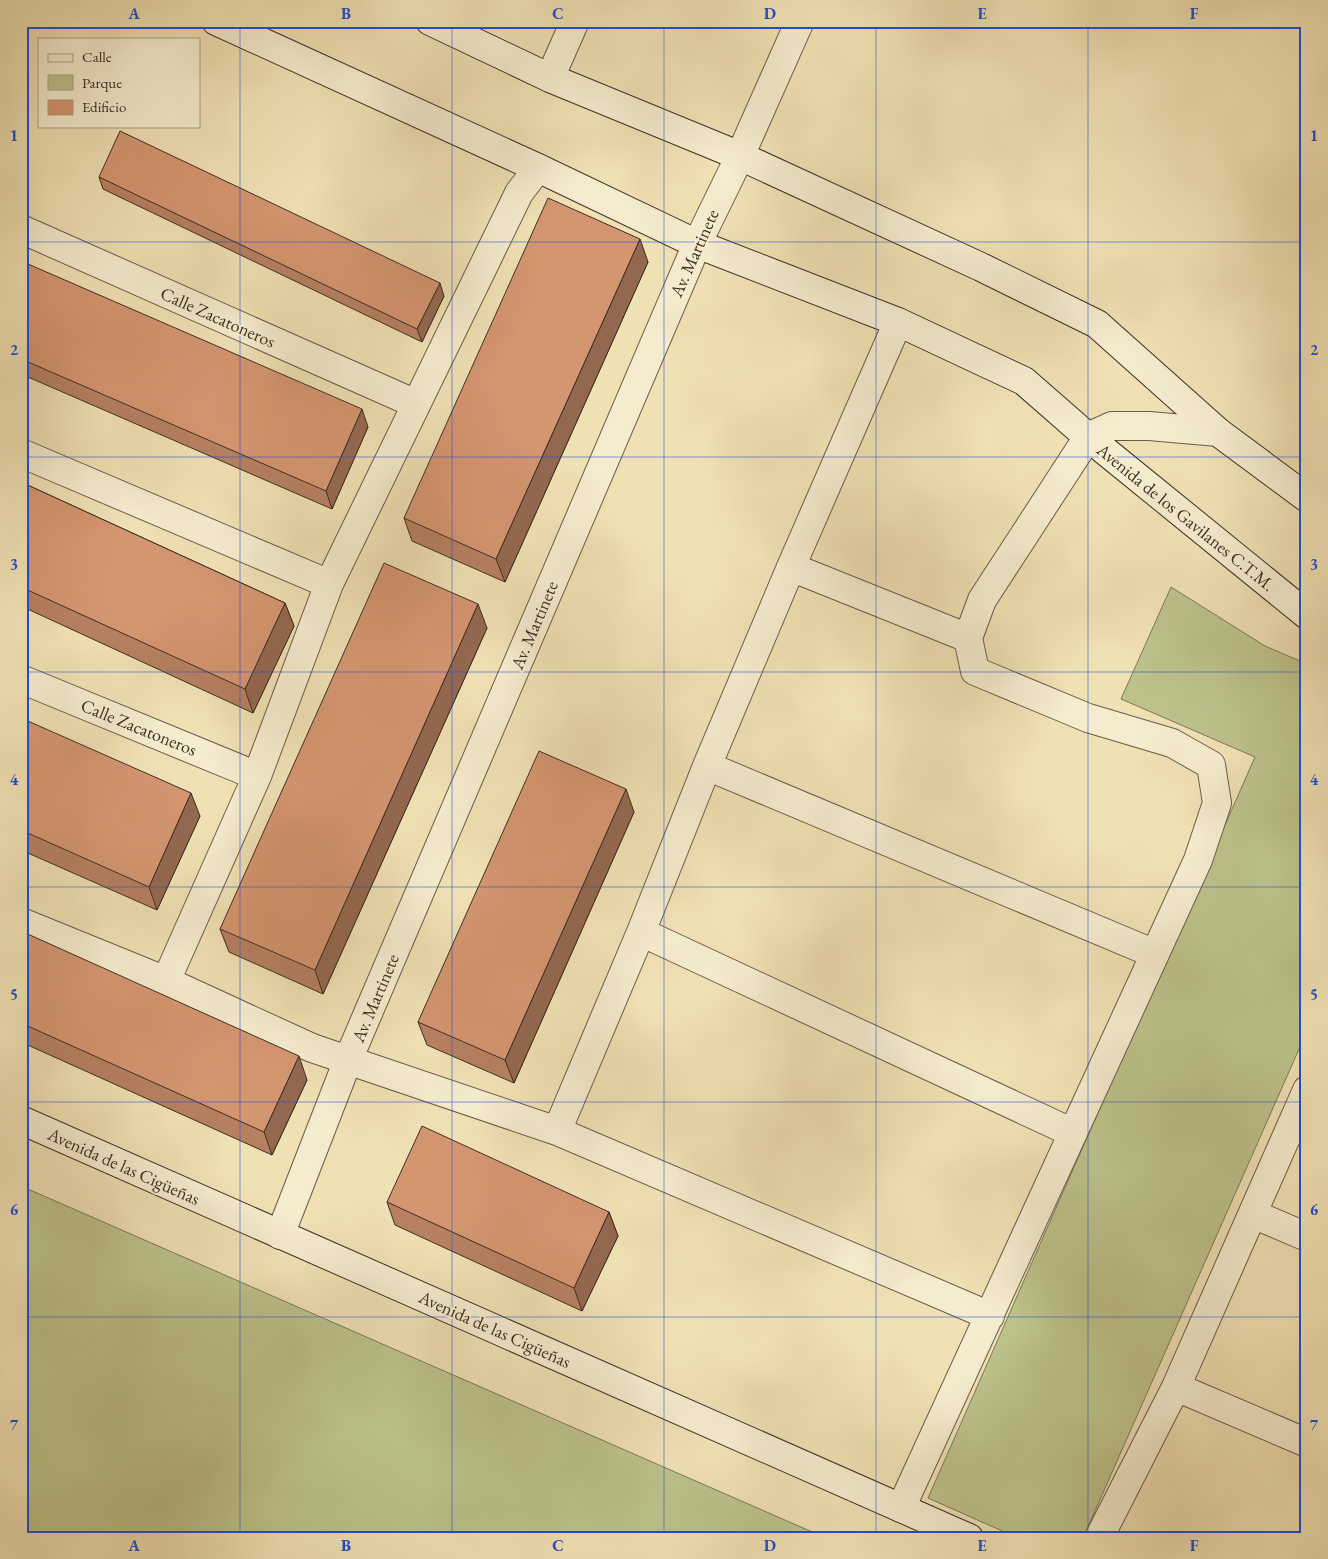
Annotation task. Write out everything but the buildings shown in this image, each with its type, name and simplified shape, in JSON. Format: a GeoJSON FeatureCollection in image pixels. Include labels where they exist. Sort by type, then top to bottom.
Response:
{"type":"FeatureCollection","features":[{"type":"Feature","properties":{"kind":"street","name":"Avenida de los Gavilanes C.T.M."},"geometry":{"type":"LineString","coordinates":[[216,21],[538,168],[697,244],[898,322],[1024,381],[1088,437],[1307,615]]}},
{"type":"Feature","properties":{"kind":"street"},"geometry":{"type":"LineString","coordinates":[[430,21],[550,78],[740,156],[981,266],[1097,324],[1218,432],[1307,498]]}},
{"type":"Feature","properties":{"kind":"street"},"geometry":{"type":"LineString","coordinates":[[550,78],[576,21]]}},
{"type":"Feature","properties":{"kind":"street","name":"Av. Martinete"},"geometry":{"type":"LineString","coordinates":[[280,1235],[348,1060],[697,244],[740,156],[800,21]]}},
{"type":"Feature","properties":{"kind":"street"},"geometry":{"type":"LineString","coordinates":[[166,981],[257,776],[329,584],[519,193],[538,168]]}},
{"type":"Feature","properties":{"kind":"street","name":"Calle Zacatoneros"},"geometry":{"type":"LineString","coordinates":[[21,229],[416,404]]}},
{"type":"Feature","properties":{"kind":"street"},"geometry":{"type":"LineString","coordinates":[[557,1131],[641,932],[707,766],[898,322]]}},
{"type":"Feature","properties":{"kind":"street"},"geometry":{"type":"LineString","coordinates":[[901,1508],[1156,954],[1198,860],[1217,803],[1211,765],[1172,743],[1088,718],[975,672],[968,638],[982,600],[1088,437],[1112,426],[1149,426],[1218,432]]}},
{"type":"Feature","properties":{"kind":"street"},"geometry":{"type":"LineString","coordinates":[[21,453],[329,584]]}},
{"type":"Feature","properties":{"kind":"street"},"geometry":{"type":"LineString","coordinates":[[791,567],[968,638]]}},
{"type":"Feature","properties":{"kind":"street","name":"Calle Zacatoneros"},"geometry":{"type":"LineString","coordinates":[[21,679],[257,776]]}},
{"type":"Feature","properties":{"kind":"street"},"geometry":{"type":"LineString","coordinates":[[707,766],[1156,954]]}},
{"type":"Feature","properties":{"kind":"street"},"geometry":{"type":"LineString","coordinates":[[21,922],[166,981],[312,1048],[557,1131],[990,1316]]}},
{"type":"Feature","properties":{"kind":"street"},"geometry":{"type":"LineString","coordinates":[[641,932],[1073,1133]]}},
{"type":"Feature","properties":{"kind":"street"},"geometry":{"type":"LineString","coordinates":[[1099,1538],[1176,1387],[1307,1090]]}},
{"type":"Feature","properties":{"kind":"street","name":"Avenida de las Cigüeñas"},"geometry":{"type":"LineString","coordinates":[[21,1120],[969,1538]]}},
{"type":"Feature","properties":{"kind":"street"},"geometry":{"type":"LineString","coordinates":[[1253,1214],[1307,1237]]}},
{"type":"Feature","properties":{"kind":"street"},"geometry":{"type":"LineString","coordinates":[[1176,1387],[1307,1443]]}},
{"type":"Feature","properties":{"kind":"green space"},"geometry":{"type":"Polygon","coordinates":[[[1171,587],[1265,646],[1307,664],[1307,1031],[1083,1538],[1018,1538],[928,1498],[1255,757],[1121,699],[1171,587]]]}},
{"type":"Feature","properties":{"kind":"green space"},"geometry":{"type":"Polygon","coordinates":[[[21,1186],[826,1538],[21,1538],[21,1186]]]}}]}
